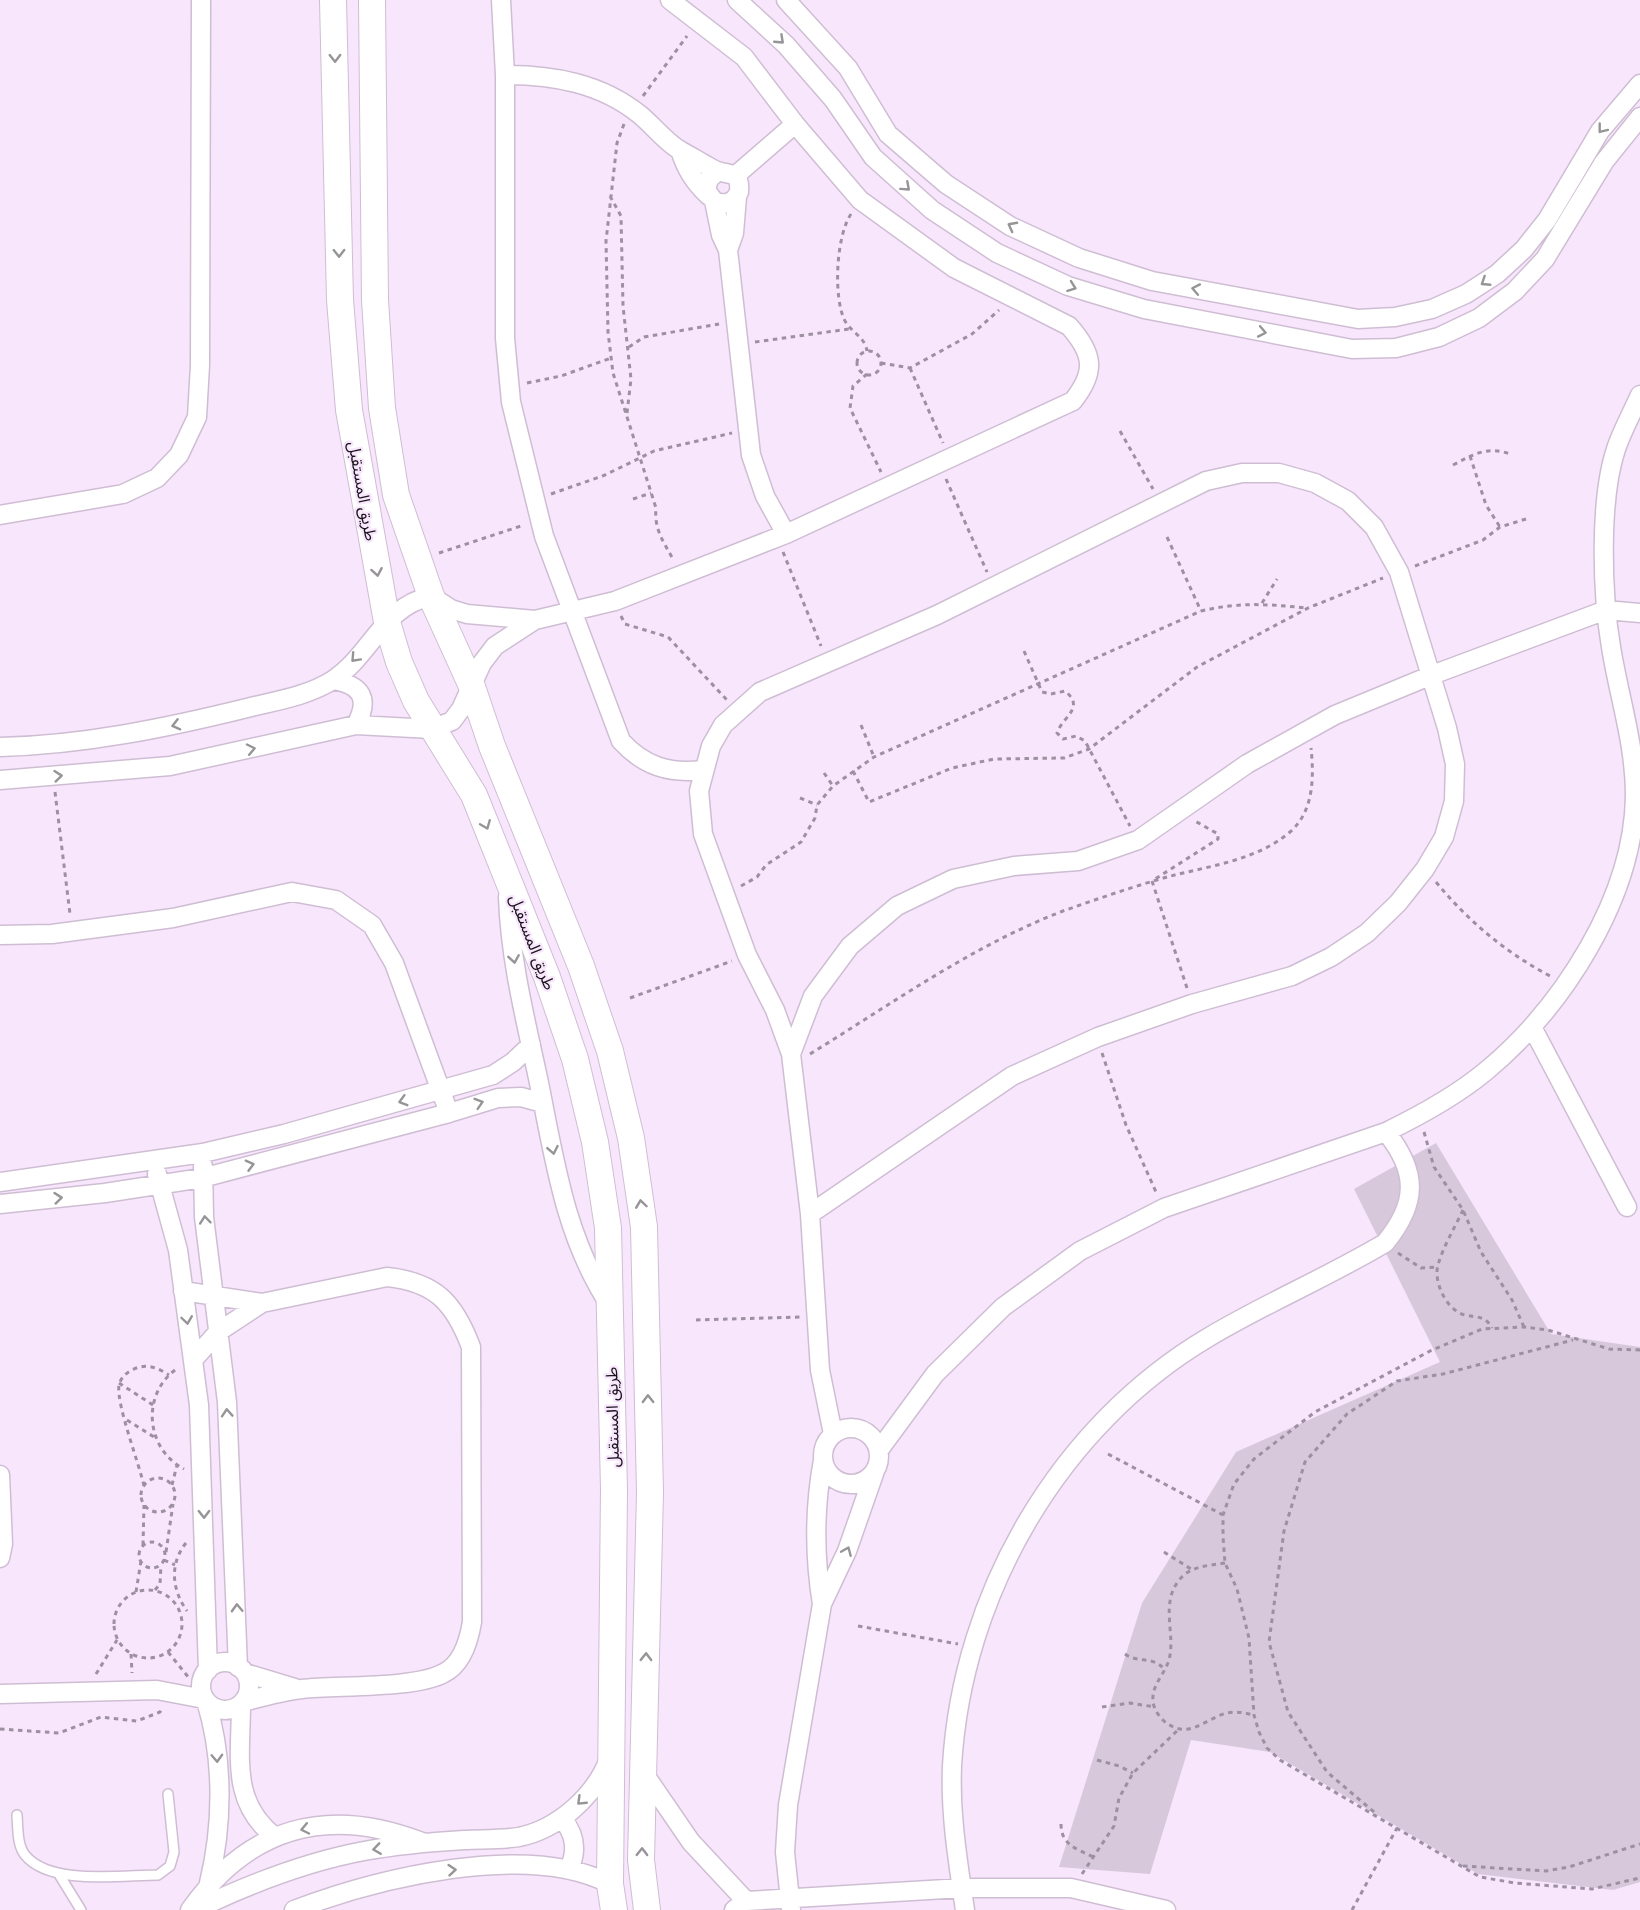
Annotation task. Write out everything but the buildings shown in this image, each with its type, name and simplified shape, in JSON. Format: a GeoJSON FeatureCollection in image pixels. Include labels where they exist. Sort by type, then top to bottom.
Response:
{"type":"FeatureCollection","features":[{"type":"Feature","properties":{"kind":"main road","name":"طريق المستقبل"},"geometry":{"type":"LineString","coordinates":[[333,0],[340,300],[349,410],[387,622],[399,662],[432,729],[474,795],[547,977],[575,1059],[596,1142],[608,1228],[610,1305],[614,1489],[610,1884],[614,1910]]}},
{"type":"Feature","properties":{"kind":"main road","name":"طريق المستقبل"},"geometry":{"type":"LineString","coordinates":[[372,0],[375,300],[382,408],[396,495],[431,596],[471,684],[492,746],[581,966],[610,1051],[632,1138],[644,1227],[650,1492],[641,1860],[647,1910]]}},
{"type":"Feature","properties":{"kind":"main road"},"geometry":{"type":"LineString","coordinates":[[367,515],[390,534],[414,549]]}},
{"type":"Feature","properties":{"kind":"main road"},"geometry":{"type":"LineString","coordinates":[[474,795],[472,772],[483,753],[492,746]]}},
{"type":"Feature","properties":{"kind":"main road"},"geometry":{"type":"LineString","coordinates":[[613,1446],[620,1450],[635,1451],[649,1443]]}},
{"type":"Feature","properties":{"kind":"main road"},"geometry":{"type":"LineString","coordinates":[[614,1489],[628,1483],[644,1486],[650,1492]]}},
{"type":"Feature","properties":{"kind":"street"},"geometry":{"type":"LineString","coordinates":[[0,515],[123,494],[157,478],[179,454],[197,417],[200,365],[201,0]]}},
{"type":"Feature","properties":{"kind":"street"},"geometry":{"type":"LineString","coordinates":[[501,0],[505,75],[505,338],[510,386],[534,499],[621,741],[634,754],[666,770],[684,772],[702,770]]}},
{"type":"Feature","properties":{"kind":"street"},"geometry":{"type":"LineString","coordinates":[[0,747],[24,747],[165,728],[301,695],[333,680],[398,609],[413,600],[431,596],[451,609],[467,614],[535,620],[615,601],[781,536],[1073,401],[1087,383],[1089,368],[1087,352],[1080,338],[1069,326],[954,268],[860,200],[795,124],[744,57],[670,0]]}},
{"type":"Feature","properties":{"kind":"street"},"geometry":{"type":"LineString","coordinates":[[737,0],[786,45],[833,99],[873,158],[932,210],[997,253],[1068,286],[1144,309],[1352,349],[1396,348],[1439,337],[1479,318],[1515,291],[1545,259],[1604,162],[1640,117]]}},
{"type":"Feature","properties":{"kind":"street"},"geometry":{"type":"LineString","coordinates":[[786,0],[848,68],[888,134],[946,184],[1010,226],[1079,258],[1152,281],[1358,319],[1395,317],[1431,309],[1466,294],[1497,274],[1524,249],[1547,220],[1564,187],[1600,131],[1640,84]]}},
{"type":"Feature","properties":{"kind":"street"},"geometry":{"type":"LineString","coordinates":[[505,75],[540,75],[575,82],[609,95],[633,110],[680,150],[727,174],[740,186],[734,233],[728,250]]}},
{"type":"Feature","properties":{"kind":"street"},"geometry":{"type":"LineString","coordinates":[[781,536],[751,454],[728,250],[718,227],[709,179],[727,174],[795,124]]}},
{"type":"Feature","properties":{"kind":"street"},"geometry":{"type":"LineString","coordinates":[[680,150],[686,168],[696,184],[711,199],[726,204],[737,197]]}},
{"type":"Feature","properties":{"kind":"street"},"geometry":{"type":"LineString","coordinates":[[790,1904],[785,1852],[788,1805],[822,1604],[850,1542],[876,1468],[879,1450],[935,1374],[1003,1307],[1080,1251],[1164,1208],[1386,1132],[1419,1116],[1486,1071],[1532,1027],[1566,985],[1605,916],[1634,851],[1635,795],[1631,740],[1611,648],[1606,610],[1604,545],[1609,488],[1616,450],[1640,395]]}},
{"type":"Feature","properties":{"kind":"street"},"geometry":{"type":"LineString","coordinates":[[810,1215],[1012,1076],[1098,1037],[1192,1004],[1292,976],[1331,957],[1367,933],[1383,918],[1398,903],[1425,868],[1444,837],[1454,801],[1453,755],[1432,675],[1399,572],[1374,527],[1348,501],[1315,483],[1279,473],[1242,473],[1206,481],[937,615],[760,692],[736,710],[723,725],[711,746],[702,770],[699,791],[701,823],[747,955],[775,1010],[791,1060],[810,1215],[820,1371],[833,1434]]}},
{"type":"Feature","properties":{"kind":"street"},"geometry":{"type":"LineString","coordinates":[[791,1060],[813,996],[850,946],[897,906],[953,879],[1014,866],[1078,861],[1138,840],[1180,813],[1247,764],[1309,728],[1432,675],[1606,610],[1640,613]]}},
{"type":"Feature","properties":{"kind":"street"},"geometry":{"type":"LineString","coordinates":[[0,780],[170,766],[356,725],[432,729],[452,721],[461,709],[482,663],[495,646],[535,620]]}},
{"type":"Feature","properties":{"kind":"street"},"geometry":{"type":"LineString","coordinates":[[333,680],[350,683],[361,694],[364,710],[356,725]]}},
{"type":"Feature","properties":{"kind":"street"},"geometry":{"type":"LineString","coordinates":[[508,880],[513,948],[564,1201],[576,1242],[594,1280],[610,1305]]}},
{"type":"Feature","properties":{"kind":"street"},"geometry":{"type":"LineString","coordinates":[[0,935],[73,931],[173,918],[292,892],[336,900],[372,925],[394,963],[449,1113]]}},
{"type":"Feature","properties":{"kind":"street"},"geometry":{"type":"LineString","coordinates":[[1532,1027],[1627,1207]]}},
{"type":"Feature","properties":{"kind":"street"},"geometry":{"type":"LineString","coordinates":[[0,1182],[203,1153],[284,1134],[493,1075],[513,1062],[531,1045]]}},
{"type":"Feature","properties":{"kind":"street"},"geometry":{"type":"LineString","coordinates":[[0,1204],[202,1178],[498,1098],[521,1097],[543,1102]]}},
{"type":"Feature","properties":{"kind":"street"},"geometry":{"type":"LineString","coordinates":[[965,1910],[953,1827],[952,1766],[959,1706],[985,1607],[1014,1542],[1052,1481],[1098,1426],[1150,1378],[1208,1337],[1385,1243],[1401,1224],[1410,1200],[1410,1175],[1402,1151],[1386,1132]]}},
{"type":"Feature","properties":{"kind":"street"},"geometry":{"type":"LineString","coordinates":[[203,1153],[202,1178],[231,1472],[242,1670],[249,1688],[242,1703],[242,1788],[248,1807],[259,1824],[275,1837]]}},
{"type":"Feature","properties":{"kind":"street"},"geometry":{"type":"LineString","coordinates":[[152,1161],[161,1184],[178,1250],[193,1360],[203,1475],[201,1685],[216,1746],[219,1823],[216,1853],[209,1883]]}},
{"type":"Feature","properties":{"kind":"street"},"geometry":{"type":"LineString","coordinates":[[0,1694],[165,1691],[205,1700],[219,1710],[227,1710],[242,1703],[300,1689],[387,1684],[445,1673],[459,1659],[468,1641],[472,1622],[471,1347],[461,1319],[442,1297],[425,1286],[387,1277],[262,1303],[214,1297],[183,1290]]}},
{"type":"Feature","properties":{"kind":"street"},"geometry":{"type":"LineString","coordinates":[[193,1360],[218,1332],[262,1303]]}},
{"type":"Feature","properties":{"kind":"street"},"geometry":{"type":"LineString","coordinates":[[822,1604],[817,1576],[815,1517],[823,1450],[833,1434],[841,1429],[860,1429],[869,1434],[879,1450]]}},
{"type":"Feature","properties":{"kind":"street"},"geometry":{"type":"LineString","coordinates":[[823,1460],[831,1476],[846,1484],[864,1481],[876,1468]]}},
{"type":"Feature","properties":{"kind":"street"},"geometry":{"type":"LineString","coordinates":[[0,1474],[3,1544],[0,1558]]}},
{"type":"Feature","properties":{"kind":"street"},"geometry":{"type":"LineString","coordinates":[[165,1691],[219,1663],[300,1689]]}},
{"type":"Feature","properties":{"kind":"street"},"geometry":{"type":"LineString","coordinates":[[195,1910],[243,1887],[302,1866],[362,1851],[424,1842],[519,1837],[562,1818],[586,1797],[605,1770],[611,1751]]}},
{"type":"Feature","properties":{"kind":"street"},"geometry":{"type":"LineString","coordinates":[[643,1772],[691,1842],[740,1905],[790,1904],[962,1888],[1071,1888],[1166,1910]]}},
{"type":"Feature","properties":{"kind":"street"},"geometry":{"type":"LineString","coordinates":[[562,1818],[568,1825],[574,1842],[569,1869]]}},
{"type":"Feature","properties":{"kind":"street"},"geometry":{"type":"LineString","coordinates":[[190,1910],[209,1883],[229,1864],[275,1837],[324,1826],[365,1825],[395,1831],[424,1842]]}},
{"type":"Feature","properties":{"kind":"street"},"geometry":{"type":"LineString","coordinates":[[294,1910],[372,1885],[443,1871],[534,1864],[569,1869],[610,1884]]}},
{"type":"Feature","properties":{"kind":"lane"},"geometry":{"type":"LineString","coordinates":[[17,1815],[18,1839],[24,1854],[37,1865],[60,1876],[158,1875],[170,1866],[174,1852],[168,1794]]}},
{"type":"Feature","properties":{"kind":"lane"},"geometry":{"type":"LineString","coordinates":[[60,1876],[81,1910]]}},
{"type":"Feature","properties":{"kind":"path"},"geometry":{"type":"LineString","coordinates":[[682,575],[658,535],[655,522],[656,508],[613,373],[605,288],[609,195],[617,143],[623,126],[633,110],[698,20]]}},
{"type":"Feature","properties":{"kind":"path"},"geometry":{"type":"LineString","coordinates":[[609,195],[621,216],[623,306],[631,379],[626,414]]}},
{"type":"Feature","properties":{"kind":"path"},"geometry":{"type":"LineString","coordinates":[[860,200],[846,221],[839,246],[841,308],[850,329],[864,340],[867,351]]}},
{"type":"Feature","properties":{"kind":"path"},"geometry":{"type":"LineString","coordinates":[[881,363],[910,368],[972,334],[1014,298]]}},
{"type":"Feature","properties":{"kind":"path"},"geometry":{"type":"LineString","coordinates":[[629,347],[644,337],[736,322]]}},
{"type":"Feature","properties":{"kind":"path"},"geometry":{"type":"LineString","coordinates":[[738,344],[850,329]]}},
{"type":"Feature","properties":{"kind":"path"},"geometry":{"type":"LineString","coordinates":[[867,351],[876,354],[881,363]]}},
{"type":"Feature","properties":{"kind":"path"},"geometry":{"type":"LineString","coordinates":[[867,351],[859,358],[858,363],[859,368],[867,374]]}},
{"type":"Feature","properties":{"kind":"path"},"geometry":{"type":"LineString","coordinates":[[510,386],[561,376],[611,358]]}},
{"type":"Feature","properties":{"kind":"path"},"geometry":{"type":"LineString","coordinates":[[881,363],[876,372],[867,374],[853,386],[850,408],[888,487]]}},
{"type":"Feature","properties":{"kind":"path"},"geometry":{"type":"LineString","coordinates":[[910,368],[993,587]]}},
{"type":"Feature","properties":{"kind":"path"},"geometry":{"type":"LineString","coordinates":[[534,499],[570,489],[654,451],[748,429]]}},
{"type":"Feature","properties":{"kind":"path"},"geometry":{"type":"LineString","coordinates":[[1120,431],[1161,504]]}},
{"type":"Feature","properties":{"kind":"path"},"geometry":{"type":"LineString","coordinates":[[1453,465],[1491,449],[1512,455]]}},
{"type":"Feature","properties":{"kind":"path"},"geometry":{"type":"LineString","coordinates":[[1470,456],[1483,497],[1500,527]]}},
{"type":"Feature","properties":{"kind":"path"},"geometry":{"type":"LineString","coordinates":[[633,499],[651,493]]}},
{"type":"Feature","properties":{"kind":"path"},"geometry":{"type":"LineString","coordinates":[[853,771],[869,802],[952,768],[994,759],[1064,758],[1089,749],[1197,667],[1308,608],[1483,540],[1500,527],[1526,519]]}},
{"type":"Feature","properties":{"kind":"path"},"geometry":{"type":"LineString","coordinates":[[414,549],[540,520]]}},
{"type":"Feature","properties":{"kind":"path"},"geometry":{"type":"LineString","coordinates":[[781,536],[827,662]]}},
{"type":"Feature","properties":{"kind":"path"},"geometry":{"type":"LineString","coordinates":[[1167,537],[1202,611]]}},
{"type":"Feature","properties":{"kind":"path"},"geometry":{"type":"LineString","coordinates":[[1262,603],[1277,579]]}},
{"type":"Feature","properties":{"kind":"path"},"geometry":{"type":"LineString","coordinates":[[615,601],[625,624],[668,638],[736,710]]}},
{"type":"Feature","properties":{"kind":"path"},"geometry":{"type":"LineString","coordinates":[[725,891],[745,885],[757,877],[766,865],[801,842],[815,818],[817,805],[833,786],[874,757],[1202,611],[1233,603],[1262,603],[1308,608]]}},
{"type":"Feature","properties":{"kind":"path"},"geometry":{"type":"LineString","coordinates":[[1024,651],[1039,682],[1040,690],[1045,694],[1065,691],[1073,700],[1073,712],[1058,729],[1059,737],[1081,738],[1138,840]]}},
{"type":"Feature","properties":{"kind":"path"},"geometry":{"type":"LineString","coordinates":[[861,725],[874,757]]}},
{"type":"Feature","properties":{"kind":"path"},"geometry":{"type":"LineString","coordinates":[[791,1060],[905,991],[987,946],[1062,912],[1152,881],[1256,854],[1291,831],[1306,810],[1312,791],[1314,770],[1309,728]]}},
{"type":"Feature","properties":{"kind":"path"},"geometry":{"type":"LineString","coordinates":[[824,773],[833,786]]}},
{"type":"Feature","properties":{"kind":"path"},"geometry":{"type":"LineString","coordinates":[[53,777],[73,931]]}},
{"type":"Feature","properties":{"kind":"path"},"geometry":{"type":"LineString","coordinates":[[800,798],[817,805]]}},
{"type":"Feature","properties":{"kind":"path"},"geometry":{"type":"LineString","coordinates":[[1152,881],[1218,839],[1218,834],[1180,813]]}},
{"type":"Feature","properties":{"kind":"path"},"geometry":{"type":"LineString","coordinates":[[1425,868],[1454,904],[1488,936],[1526,963],[1566,985]]}},
{"type":"Feature","properties":{"kind":"path"},"geometry":{"type":"LineString","coordinates":[[1152,881],[1192,1004]]}},
{"type":"Feature","properties":{"kind":"path"},"geometry":{"type":"LineString","coordinates":[[630,998],[747,955]]}},
{"type":"Feature","properties":{"kind":"path"},"geometry":{"type":"LineString","coordinates":[[1098,1037],[1126,1125],[1164,1208]]}},
{"type":"Feature","properties":{"kind":"path"},"geometry":{"type":"LineString","coordinates":[[1419,1116],[1434,1167],[1463,1210],[1481,1252],[1512,1300],[1524,1327]]}},
{"type":"Feature","properties":{"kind":"path"},"geometry":{"type":"LineString","coordinates":[[1463,1210],[1437,1267],[1444,1299],[1449,1306],[1465,1315],[1485,1319],[1492,1328]]}},
{"type":"Feature","properties":{"kind":"path"},"geometry":{"type":"LineString","coordinates":[[1385,1243],[1421,1268],[1437,1267]]}},
{"type":"Feature","properties":{"kind":"path"},"geometry":{"type":"LineString","coordinates":[[696,1320],[816,1316]]}},
{"type":"Feature","properties":{"kind":"path"},"geometry":{"type":"LineString","coordinates":[[1640,1350],[1609,1349],[1574,1340],[1548,1330],[1524,1327],[1482,1329],[1430,1351],[1315,1412],[1254,1459],[1234,1484],[1224,1515],[1225,1563],[1237,1589],[1252,1658],[1254,1715],[1267,1748],[1280,1760],[1480,1877],[1515,1883],[1592,1889],[1640,1878]]}},
{"type":"Feature","properties":{"kind":"path"},"geometry":{"type":"LineString","coordinates":[[1383,1819],[1327,1772],[1288,1712],[1269,1642],[1284,1531],[1305,1462],[1347,1414],[1397,1381],[1443,1374],[1574,1340]]}},
{"type":"Feature","properties":{"kind":"path"},"geometry":{"type":"LineString","coordinates":[[193,1360],[169,1375],[159,1388],[153,1405],[152,1422],[156,1438],[164,1453],[177,1465],[203,1475]]}},
{"type":"Feature","properties":{"kind":"path"},"geometry":{"type":"LineString","coordinates":[[144,1486],[126,1419],[120,1406],[119,1383],[126,1372],[140,1366],[156,1367],[169,1375]]}},
{"type":"Feature","properties":{"kind":"path"},"geometry":{"type":"LineString","coordinates":[[119,1383],[153,1405]]}},
{"type":"Feature","properties":{"kind":"path"},"geometry":{"type":"LineString","coordinates":[[126,1419],[156,1438]]}},
{"type":"Feature","properties":{"kind":"path"},"geometry":{"type":"LineString","coordinates":[[1108,1454],[1224,1515]]}},
{"type":"Feature","properties":{"kind":"path"},"geometry":{"type":"LineString","coordinates":[[155,1590],[160,1584],[161,1565],[164,1560],[175,1497],[172,1485],[177,1465]]}},
{"type":"Feature","properties":{"kind":"path"},"geometry":{"type":"LineString","coordinates":[[136,1592],[141,1561],[139,1556],[143,1545],[144,1504],[141,1492],[144,1486],[154,1478],[161,1478],[172,1485]]}},
{"type":"Feature","properties":{"kind":"path"},"geometry":{"type":"LineString","coordinates":[[144,1504],[156,1511],[162,1511],[173,1504]]}},
{"type":"Feature","properties":{"kind":"path"},"geometry":{"type":"LineString","coordinates":[[143,1545],[148,1542],[160,1544],[165,1554]]}},
{"type":"Feature","properties":{"kind":"path"},"geometry":{"type":"LineString","coordinates":[[1164,1552],[1191,1569]]}},
{"type":"Feature","properties":{"kind":"path"},"geometry":{"type":"LineString","coordinates":[[164,1560],[175,1565]]}},
{"type":"Feature","properties":{"kind":"path"},"geometry":{"type":"LineString","coordinates":[[141,1561],[150,1568],[161,1565]]}},
{"type":"Feature","properties":{"kind":"path"},"geometry":{"type":"LineString","coordinates":[[1225,1563],[1191,1569],[1178,1581],[1172,1592],[1170,1603],[1172,1646],[1165,1670],[1157,1680],[1152,1700],[1161,1719],[1179,1729],[1190,1730],[1226,1713],[1240,1712],[1254,1715]]}},
{"type":"Feature","properties":{"kind":"path"},"geometry":{"type":"LineString","coordinates":[[155,1590],[172,1600],[178,1608],[182,1627],[175,1645],[168,1652],[159,1656],[140,1657],[131,1654],[117,1640],[113,1621],[120,1603],[136,1592],[155,1590]]}},
{"type":"Feature","properties":{"kind":"path"},"geometry":{"type":"LineString","coordinates":[[172,1600],[178,1599]]}},
{"type":"Feature","properties":{"kind":"path"},"geometry":{"type":"LineString","coordinates":[[858,1626],[974,1647]]}},
{"type":"Feature","properties":{"kind":"path"},"geometry":{"type":"LineString","coordinates":[[86,1691],[117,1640]]}},
{"type":"Feature","properties":{"kind":"path"},"geometry":{"type":"LineString","coordinates":[[168,1652],[201,1674]]}},
{"type":"Feature","properties":{"kind":"path"},"geometry":{"type":"LineString","coordinates":[[1125,1654],[1134,1659],[1153,1660],[1165,1670]]}},
{"type":"Feature","properties":{"kind":"path"},"geometry":{"type":"LineString","coordinates":[[0,1729],[59,1733],[101,1717],[137,1721],[160,1712],[165,1691]]}},
{"type":"Feature","properties":{"kind":"path"},"geometry":{"type":"LineString","coordinates":[[1102,1707],[1130,1703],[1155,1707]]}},
{"type":"Feature","properties":{"kind":"path"},"geometry":{"type":"LineString","coordinates":[[1071,1888],[1095,1858],[1114,1826],[1119,1798],[1133,1773],[1179,1729]]}},
{"type":"Feature","properties":{"kind":"path"},"geometry":{"type":"LineString","coordinates":[[1097,1760],[1119,1766],[1133,1773]]}},
{"type":"Feature","properties":{"kind":"path"},"geometry":{"type":"LineString","coordinates":[[1061,1824],[1061,1834],[1065,1842],[1095,1858]]}},
{"type":"Feature","properties":{"kind":"path"},"geometry":{"type":"LineString","coordinates":[[1352,1910],[1397,1828]]}},
{"type":"Feature","properties":{"kind":"path"},"geometry":{"type":"LineString","coordinates":[[1461,1866],[1546,1871],[1569,1867],[1640,1844]]}},
{"type":"Feature","properties":{"kind":"shaded area"},"geometry":{"type":"Polygon","coordinates":[[[1436,1143],[1551,1334],[1640,1347],[1640,1882],[1613,1890],[1478,1874],[1270,1752],[1191,1740],[1150,1874],[1059,1867],[1142,1603],[1236,1452],[1440,1362],[1354,1189],[1436,1143]]]}}]}
